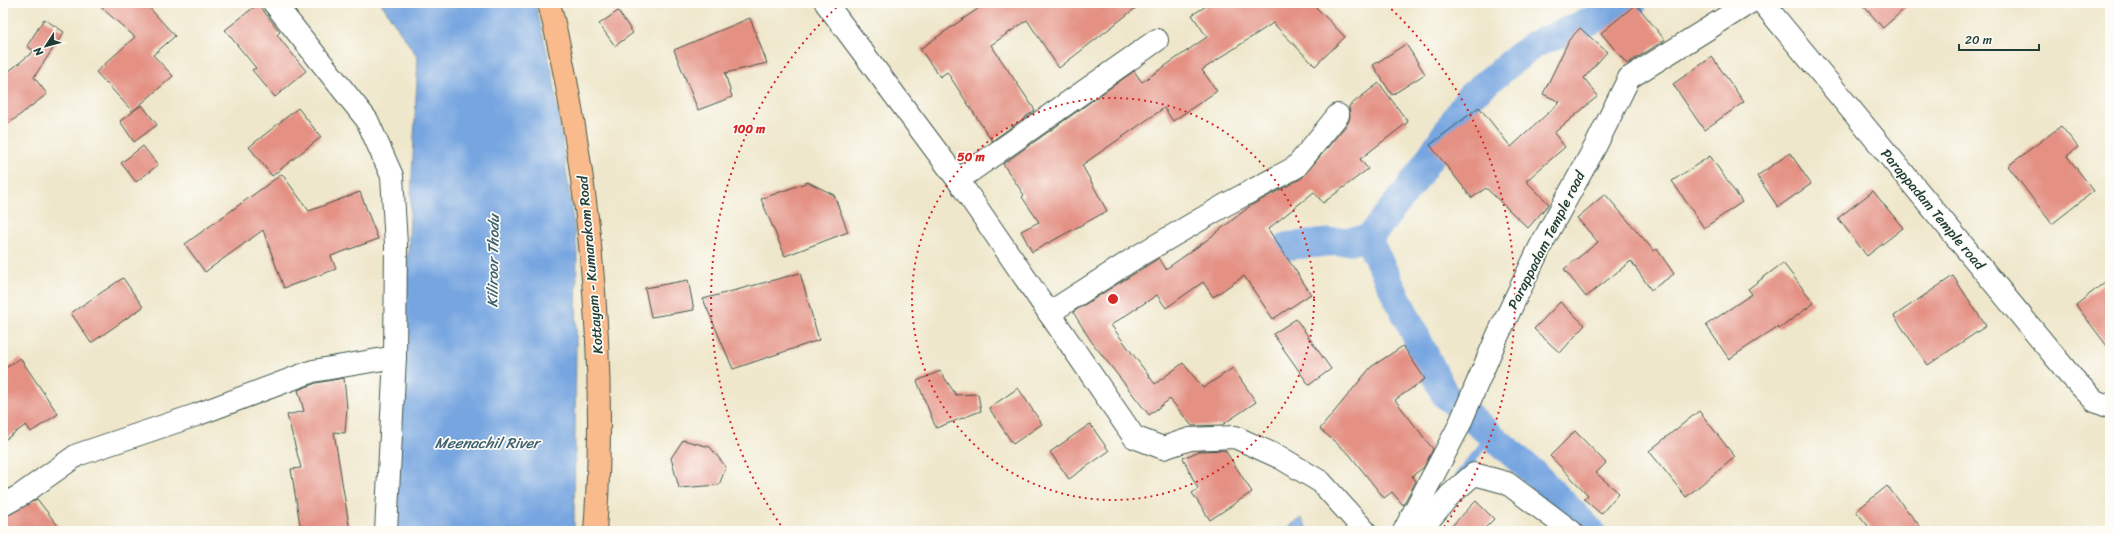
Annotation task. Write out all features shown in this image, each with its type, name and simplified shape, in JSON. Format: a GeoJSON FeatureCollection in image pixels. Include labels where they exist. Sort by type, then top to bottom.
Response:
{"type":"FeatureCollection","features":[{"type":"Feature","properties":{"kind":"main road","name":"Kottayam - Kumarakom Road"},"geometry":{"type":"LineString","coordinates":[[549,3],[558,39],[579,152],[593,270],[600,385],[595,531]]}},
{"type":"Feature","properties":{"kind":"street"},"geometry":{"type":"LineString","coordinates":[[274,3],[367,120],[392,176],[396,245],[395,357],[386,531]]}},
{"type":"Feature","properties":{"kind":"street"},"geometry":{"type":"LineString","coordinates":[[826,3],[958,180],[1134,437],[1162,448],[1190,439],[1235,437],[1281,458],[1321,482],[1366,531]]}},
{"type":"Feature","properties":{"kind":"street","name":"Parappadam Temple road"},"geometry":{"type":"LineString","coordinates":[[1404,531],[1458,428],[1497,337],[1541,245],[1595,147],[1629,78],[1749,3]]}},
{"type":"Feature","properties":{"kind":"street","name":"Parappadam Temple road"},"geometry":{"type":"LineString","coordinates":[[1763,3],[2070,375],[2095,401],[2110,407]]}},
{"type":"Feature","properties":{"kind":"street"},"geometry":{"type":"LineString","coordinates":[[958,180],[1157,40]]}},
{"type":"Feature","properties":{"kind":"street"},"geometry":{"type":"LineString","coordinates":[[1049,313],[1138,256],[1225,205],[1296,167],[1338,115]]}},
{"type":"Feature","properties":{"kind":"street"},"geometry":{"type":"LineString","coordinates":[[3,504],[21,495],[77,455],[196,415],[313,371],[395,357]]}},
{"type":"Feature","properties":{"kind":"street"},"geometry":{"type":"LineString","coordinates":[[1415,531],[1423,527],[1450,495],[1474,474],[1507,482],[1571,531]]}},
{"type":"Feature","properties":{"kind":"water","name":"Meenachil River"},"geometry":{"type":"Polygon","coordinates":[[[381,3],[535,3],[553,76],[577,249],[574,531],[394,531],[418,58],[381,3]]]}},
{"type":"Feature","properties":{"kind":"water"},"geometry":{"type":"Polygon","coordinates":[[[1301,518],[1310,531],[1283,531],[1301,518]]]}},
{"type":"Feature","properties":{"kind":"building"},"geometry":{"type":"Polygon","coordinates":[[[96,3],[145,3],[175,36],[153,55],[173,76],[133,111],[142,105],[157,125],[134,142],[120,121],[133,112],[96,72],[135,37],[96,3]]]}},
{"type":"Feature","properties":{"kind":"building"},"geometry":{"type":"Polygon","coordinates":[[[986,3],[1142,3],[1059,68],[1027,20],[991,45],[1035,110],[992,141],[947,72],[940,77],[920,49],[986,3]]]}},
{"type":"Feature","properties":{"kind":"building"},"geometry":{"type":"Polygon","coordinates":[[[1211,3],[1312,3],[1345,37],[1315,66],[1273,23],[1202,70],[1217,91],[1173,121],[1164,108],[1082,165],[1107,211],[1032,252],[1021,231],[1039,222],[1022,197],[1024,195],[1003,164],[1134,71],[1142,82],[1207,37],[1192,15],[1211,3]]]}},
{"type":"Feature","properties":{"kind":"building"},"geometry":{"type":"Polygon","coordinates":[[[1861,3],[1911,3],[1883,28],[1861,3]]]}},
{"type":"Feature","properties":{"kind":"building"},"geometry":{"type":"Polygon","coordinates":[[[258,4],[280,32],[277,35],[306,71],[275,97],[252,70],[256,68],[225,30],[258,4]]]}},
{"type":"Feature","properties":{"kind":"building"},"geometry":{"type":"Polygon","coordinates":[[[1636,4],[1665,40],[1627,64],[1601,33],[1636,4]]]}},
{"type":"Feature","properties":{"kind":"building"},"geometry":{"type":"Polygon","coordinates":[[[618,11],[633,33],[615,46],[599,24],[618,11]]]}},
{"type":"Feature","properties":{"kind":"building"},"geometry":{"type":"Polygon","coordinates":[[[750,18],[767,63],[725,73],[732,97],[698,110],[674,50],[750,18]]]}},
{"type":"Feature","properties":{"kind":"building"},"geometry":{"type":"Polygon","coordinates":[[[44,19],[64,32],[34,77],[47,94],[3,128],[3,76],[34,51],[27,46],[44,19]]]}},
{"type":"Feature","properties":{"kind":"building"},"geometry":{"type":"Polygon","coordinates":[[[1580,28],[1607,52],[1584,78],[1598,96],[1554,133],[1565,147],[1526,181],[1549,204],[1528,228],[1486,188],[1472,198],[1430,145],[1479,107],[1511,147],[1560,102],[1543,94],[1569,40],[1580,28]]]}},
{"type":"Feature","properties":{"kind":"building"},"geometry":{"type":"Polygon","coordinates":[[[1406,44],[1425,74],[1392,95],[1373,65],[1406,44]]]}},
{"type":"Feature","properties":{"kind":"building"},"geometry":{"type":"Polygon","coordinates":[[[1712,57],[1744,102],[1704,130],[1673,84],[1712,57]]]}},
{"type":"Feature","properties":{"kind":"building"},"geometry":{"type":"Polygon","coordinates":[[[1379,83],[1408,122],[1360,159],[1368,169],[1323,203],[1314,192],[1268,229],[1311,294],[1273,319],[1244,276],[1213,297],[1203,282],[1166,308],[1157,295],[1111,325],[1155,384],[1183,363],[1203,388],[1233,368],[1256,402],[1222,425],[1192,426],[1170,399],[1149,415],[1091,341],[1073,312],[1159,258],[1166,269],[1207,240],[1250,206],[1302,178],[1348,123],[1350,117],[1349,106],[1379,83]]]}},
{"type":"Feature","properties":{"kind":"building"},"geometry":{"type":"Polygon","coordinates":[[[298,108],[321,137],[272,176],[249,147],[298,108]]]}},
{"type":"Feature","properties":{"kind":"building"},"geometry":{"type":"Polygon","coordinates":[[[2061,126],[2078,147],[2067,156],[2094,191],[2052,224],[2008,166],[2061,126]]]}},
{"type":"Feature","properties":{"kind":"building"},"geometry":{"type":"Polygon","coordinates":[[[143,146],[158,165],[136,182],[121,163],[143,146]]]}},
{"type":"Feature","properties":{"kind":"building"},"geometry":{"type":"Polygon","coordinates":[[[1790,153],[1811,184],[1778,207],[1757,176],[1790,153]]]}},
{"type":"Feature","properties":{"kind":"building"},"geometry":{"type":"Polygon","coordinates":[[[1710,156],[1742,202],[1704,228],[1672,181],[1710,156]]]}},
{"type":"Feature","properties":{"kind":"building"},"geometry":{"type":"Polygon","coordinates":[[[282,174],[309,211],[360,192],[378,239],[331,256],[336,269],[284,288],[263,230],[205,272],[185,244],[282,174]]]}},
{"type":"Feature","properties":{"kind":"building"},"geometry":{"type":"Polygon","coordinates":[[[808,182],[834,195],[848,232],[785,256],[761,199],[808,182]]]}},
{"type":"Feature","properties":{"kind":"building"},"geometry":{"type":"Polygon","coordinates":[[[1873,191],[1903,228],[1867,256],[1838,218],[1873,191]]]}},
{"type":"Feature","properties":{"kind":"building"},"geometry":{"type":"Polygon","coordinates":[[[1605,194],[1654,251],[1657,249],[1674,274],[1651,290],[1631,261],[1586,297],[1564,269],[1598,242],[1577,218],[1605,194]]]}},
{"type":"Feature","properties":{"kind":"building"},"geometry":{"type":"Polygon","coordinates":[[[1783,263],[1814,303],[1779,329],[1777,327],[1729,359],[1706,325],[1752,294],[1748,289],[1783,263]]]}},
{"type":"Feature","properties":{"kind":"building"},"geometry":{"type":"Polygon","coordinates":[[[800,273],[819,340],[733,369],[703,299],[800,273]]]}},
{"type":"Feature","properties":{"kind":"building"},"geometry":{"type":"Polygon","coordinates":[[[1953,276],[1986,326],[1928,365],[1894,316],[1953,276]]]}},
{"type":"Feature","properties":{"kind":"building"},"geometry":{"type":"Polygon","coordinates":[[[123,278],[143,307],[91,343],[71,313],[123,278]]]}},
{"type":"Feature","properties":{"kind":"building"},"geometry":{"type":"Polygon","coordinates":[[[2110,278],[2110,350],[2076,305],[2110,278]]]}},
{"type":"Feature","properties":{"kind":"building"},"geometry":{"type":"Polygon","coordinates":[[[688,280],[694,310],[651,317],[645,288],[688,280]]]}},
{"type":"Feature","properties":{"kind":"building"},"geometry":{"type":"Polygon","coordinates":[[[1560,302],[1585,325],[1560,353],[1534,329],[1560,302]]]}},
{"type":"Feature","properties":{"kind":"building"},"geometry":{"type":"Polygon","coordinates":[[[1296,319],[1331,369],[1309,385],[1273,334],[1296,319]]]}},
{"type":"Feature","properties":{"kind":"building"},"geometry":{"type":"Polygon","coordinates":[[[1403,346],[1425,379],[1395,400],[1433,449],[1424,467],[1412,476],[1416,481],[1403,505],[1392,492],[1384,498],[1349,454],[1320,429],[1371,367],[1403,346]]]}},
{"type":"Feature","properties":{"kind":"building"},"geometry":{"type":"Polygon","coordinates":[[[20,358],[58,414],[31,432],[26,425],[3,441],[3,370],[20,358]]]}},
{"type":"Feature","properties":{"kind":"building"},"geometry":{"type":"Polygon","coordinates":[[[940,371],[956,395],[978,394],[981,411],[936,428],[917,381],[940,371]]]}},
{"type":"Feature","properties":{"kind":"building"},"geometry":{"type":"Polygon","coordinates":[[[344,378],[347,408],[345,433],[334,432],[350,531],[301,531],[291,469],[301,468],[287,415],[304,411],[298,390],[316,383],[344,378]]]}},
{"type":"Feature","properties":{"kind":"building"},"geometry":{"type":"Polygon","coordinates":[[[1018,388],[1042,424],[1013,444],[989,408],[1018,388]]]}},
{"type":"Feature","properties":{"kind":"building"},"geometry":{"type":"Polygon","coordinates":[[[1699,411],[1735,457],[1686,497],[1649,451],[1699,411]]]}},
{"type":"Feature","properties":{"kind":"building"},"geometry":{"type":"Polygon","coordinates":[[[1090,424],[1109,451],[1069,479],[1050,452],[1090,424]]]}},
{"type":"Feature","properties":{"kind":"building"},"geometry":{"type":"Polygon","coordinates":[[[1575,431],[1606,463],[1596,473],[1619,493],[1601,514],[1584,499],[1588,495],[1550,456],[1575,431]]]}},
{"type":"Feature","properties":{"kind":"building"},"geometry":{"type":"Polygon","coordinates":[[[683,440],[710,447],[726,467],[719,485],[679,488],[671,458],[683,440]]]}},
{"type":"Feature","properties":{"kind":"building"},"geometry":{"type":"Polygon","coordinates":[[[1225,450],[1252,492],[1210,520],[1192,493],[1198,489],[1183,458],[1200,451],[1225,450]]]}},
{"type":"Feature","properties":{"kind":"building"},"geometry":{"type":"Polygon","coordinates":[[[1887,486],[1924,531],[1872,531],[1856,511],[1887,486]]]}},
{"type":"Feature","properties":{"kind":"building"},"geometry":{"type":"Polygon","coordinates":[[[37,499],[62,531],[3,531],[3,518],[37,499]]]}},
{"type":"Feature","properties":{"kind":"building"},"geometry":{"type":"Polygon","coordinates":[[[1476,501],[1494,519],[1482,531],[1447,531],[1476,501]]]}},
{"type":"Feature","properties":{"kind":"waterway"},"geometry":{"type":"LineString","coordinates":[[1288,246],[1368,239],[1413,183],[1470,96],[1533,45],[1633,3]]}},
{"type":"Feature","properties":{"kind":"waterway"},"geometry":{"type":"LineString","coordinates":[[1368,239],[1445,395],[1532,471],[1591,531]]}},
{"type":"Feature","properties":{"kind":"waterway"},"geometry":{"type":"LineString","coordinates":[[1459,475],[1479,451],[1489,433]]}},
{"type":"Feature","properties":{"kind":"water label","name":"Kiliroor Thodu"},"geometry":{"type":"Point","coordinates":[493,261]}}]}
